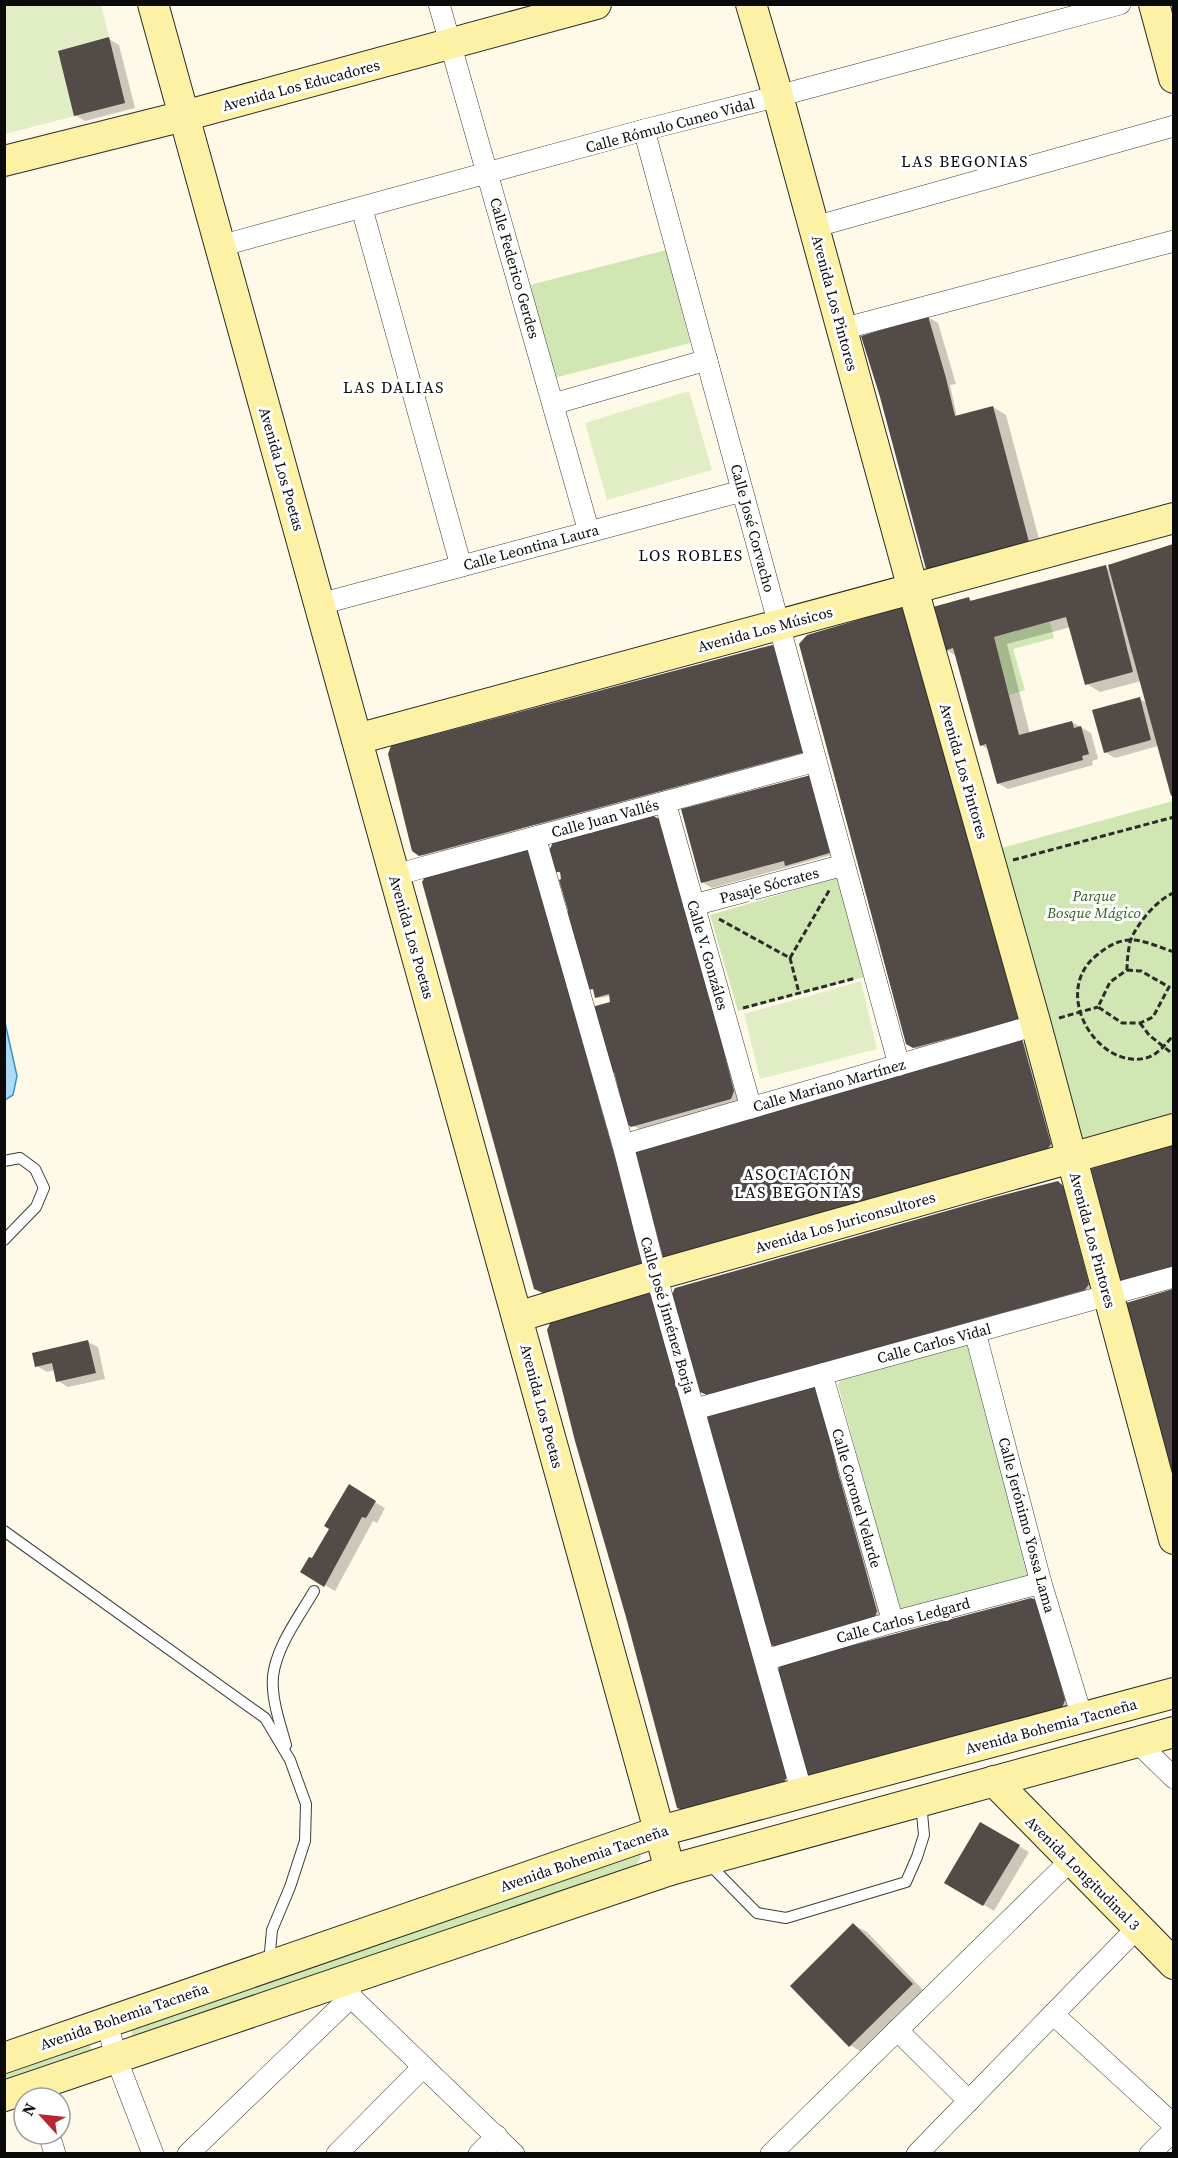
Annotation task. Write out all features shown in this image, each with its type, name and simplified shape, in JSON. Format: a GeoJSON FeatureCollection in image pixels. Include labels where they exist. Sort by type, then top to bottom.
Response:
{"type":"FeatureCollection","features":[{"type":"Feature","properties":{"kind":"street","name":"Avenida Los Poetas"},"geometry":{"type":"LineString","coordinates":[[153,4],[670,1870]]}},
{"type":"Feature","properties":{"kind":"street","name":"Calle Federico Gerdes"},"geometry":{"type":"LineString","coordinates":[[439,4],[589,532]]}},
{"type":"Feature","properties":{"kind":"street","name":"Avenida Los Educadores"},"geometry":{"type":"LineString","coordinates":[[4,161],[184,116],[596,4]]}},
{"type":"Feature","properties":{"kind":"street","name":"Avenida Los Pintores"},"geometry":{"type":"LineString","coordinates":[[751,4],[913,589],[1047,1022],[1071,1157],[1173,1539]]}},
{"type":"Feature","properties":{"kind":"street","name":"Calle Rómulo Cuneo Vidal"},"geometry":{"type":"LineString","coordinates":[[220,246],[644,130],[1120,4]]}},
{"type":"Feature","properties":{"kind":"street"},"geometry":{"type":"LineString","coordinates":[[1154,4],[1173,78]]}},
{"type":"Feature","properties":{"kind":"street"},"geometry":{"type":"LineString","coordinates":[[814,226],[1173,126]]}},
{"type":"Feature","properties":{"kind":"street","name":"Calle José Corvacho"},"geometry":{"type":"LineString","coordinates":[[644,130],[899,1065]]}},
{"type":"Feature","properties":{"kind":"street"},"geometry":{"type":"LineString","coordinates":[[362,209],[461,566]]}},
{"type":"Feature","properties":{"kind":"street"},"geometry":{"type":"LineString","coordinates":[[842,329],[1173,241]]}},
{"type":"Feature","properties":{"kind":"street"},"geometry":{"type":"LineString","coordinates":[[553,404],[707,360]]}},
{"type":"Feature","properties":{"kind":"street","name":"Calle Leontina Laura"},"geometry":{"type":"LineString","coordinates":[[320,604],[742,491]]}},
{"type":"Feature","properties":{"kind":"street","name":"Avenida Los Músicos"},"geometry":{"type":"LineString","coordinates":[[357,739],[1173,518]]}},
{"type":"Feature","properties":{"kind":"street","name":"Calle Juan Vallés"},"geometry":{"type":"LineString","coordinates":[[394,875],[816,761]]}},
{"type":"Feature","properties":{"kind":"street","name":"Calle V. Gonzáles"},"geometry":{"type":"LineString","coordinates":[[665,802],[703,910],[751,1108]]}},
{"type":"Feature","properties":{"kind":"street","name":"Calle José Jiménez Borja"},"geometry":{"type":"LineString","coordinates":[[535,837],[623,1145],[656,1275],[802,1793]]}},
{"type":"Feature","properties":{"kind":"street","name":"Pasaje Sócrates"},"geometry":{"type":"LineString","coordinates":[[703,910],[844,865]]}},
{"type":"Feature","properties":{"kind":"street","name":"Calle Mariano Martínez"},"geometry":{"type":"LineString","coordinates":[[623,1145],[1047,1022]]}},
{"type":"Feature","properties":{"kind":"street","name":"Avenida Los Juriconsultores"},"geometry":{"type":"LineString","coordinates":[[517,1317],[656,1275],[1173,1129]]}},
{"type":"Feature","properties":{"kind":"street","name":"Calle Carlos Vidal"},"geometry":{"type":"LineString","coordinates":[[695,1409],[1173,1277]]}},
{"type":"Feature","properties":{"kind":"street","name":"Calle Jerónimo Yossa Lama"},"geometry":{"type":"LineString","coordinates":[[975,1332],[1041,1583],[1082,1717]]}},
{"type":"Feature","properties":{"kind":"street","name":"Calle Coronel Velarde"},"geometry":{"type":"LineString","coordinates":[[822,1374],[893,1622]]}},
{"type":"Feature","properties":{"kind":"street","name":"Calle Carlos Ledgard"},"geometry":{"type":"LineString","coordinates":[[765,1660],[893,1622],[1041,1583]]}},
{"type":"Feature","properties":{"kind":"street","name":"Avenida Bohemia Tacneña"},"geometry":{"type":"LineString","coordinates":[[4,2058],[660,1831],[1173,1693]]}},
{"type":"Feature","properties":{"kind":"street"},"geometry":{"type":"LineString","coordinates":[[49,2086],[116,2058],[350,1988],[670,1870],[1173,1732]]}},
{"type":"Feature","properties":{"kind":"street"},"geometry":{"type":"LineString","coordinates":[[1137,1742],[1173,1778]]}},
{"type":"Feature","properties":{"kind":"street","name":"Avenida Longitudinal 3"},"geometry":{"type":"LineString","coordinates":[[994,1781],[1173,1964]]}},
{"type":"Feature","properties":{"kind":"street"},"geometry":{"type":"LineString","coordinates":[[771,2154],[1070,1861]]}},
{"type":"Feature","properties":{"kind":"street"},"geometry":{"type":"LineString","coordinates":[[917,2154],[1137,1928]]}},
{"type":"Feature","properties":{"kind":"street"},"geometry":{"type":"LineString","coordinates":[[350,1988],[423,2067],[514,2154]]}},
{"type":"Feature","properties":{"kind":"street"},"geometry":{"type":"LineString","coordinates":[[188,2154],[350,1988]]}},
{"type":"Feature","properties":{"kind":"street"},"geometry":{"type":"LineString","coordinates":[[1053,2014],[1173,2125]]}},
{"type":"Feature","properties":{"kind":"street"},"geometry":{"type":"LineString","coordinates":[[107,2022],[116,2058],[153,2154]]}},
{"type":"Feature","properties":{"kind":"street"},"geometry":{"type":"LineString","coordinates":[[897,2030],[969,2101]]}},
{"type":"Feature","properties":{"kind":"street"},"geometry":{"type":"LineString","coordinates":[[337,2154],[423,2067]]}},
{"type":"Feature","properties":{"kind":"street"},"geometry":{"type":"LineString","coordinates":[[1150,2154],[1173,2130]]}},
{"type":"Feature","properties":{"kind":"street"},"geometry":{"type":"LineString","coordinates":[[479,2154],[496,2136]]}},
{"type":"Feature","properties":{"kind":"lane"},"geometry":{"type":"LineString","coordinates":[[4,1161],[20,1158],[35,1169],[44,1188],[36,1207],[4,1240]]}},
{"type":"Feature","properties":{"kind":"lane"},"geometry":{"type":"LineString","coordinates":[[4,1531],[265,1718],[290,1760]]}},
{"type":"Feature","properties":{"kind":"lane"},"geometry":{"type":"LineString","coordinates":[[269,1966],[272,1930],[290,1887],[305,1841],[306,1804],[290,1760],[276,1708],[273,1676],[281,1647],[314,1591]]}},
{"type":"Feature","properties":{"kind":"lane"},"geometry":{"type":"LineString","coordinates":[[706,1861],[758,1913],[786,1918],[906,1882],[924,1834],[921,1802]]}},
{"type":"Feature","properties":{"kind":"path"},"geometry":{"type":"LineString","coordinates":[[1008,861],[1173,817]]}},
{"type":"Feature","properties":{"kind":"path"},"geometry":{"type":"LineString","coordinates":[[799,993],[790,958],[830,889]]}},
{"type":"Feature","properties":{"kind":"path"},"geometry":{"type":"LineString","coordinates":[[1127,970],[1131,940],[1150,910],[1173,892]]}},
{"type":"Feature","properties":{"kind":"path"},"geometry":{"type":"LineString","coordinates":[[703,910],[790,958]]}},
{"type":"Feature","properties":{"kind":"path"},"geometry":{"type":"LineString","coordinates":[[1173,952],[1131,940],[1111,944],[1091,960],[1080,978],[1076,996],[1079,1013],[1085,1027],[1106,1048],[1129,1058],[1147,1058],[1163,1048],[1173,1034]]}},
{"type":"Feature","properties":{"kind":"path"},"geometry":{"type":"LineString","coordinates":[[1047,1022],[1098,1007],[1110,982],[1127,970],[1141,971],[1172,987],[1154,1017],[1140,1023],[1122,1023],[1098,1007]]}},
{"type":"Feature","properties":{"kind":"path"},"geometry":{"type":"LineString","coordinates":[[739,1010],[862,976]]}},
{"type":"Feature","properties":{"kind":"path"},"geometry":{"type":"LineString","coordinates":[[1140,1023],[1149,1035],[1173,1055]]}},
{"type":"Feature","properties":{"kind":"green space"},"geometry":{"type":"Polygon","coordinates":[[[4,5],[101,5],[125,103],[5,134],[4,5]]]}},
{"type":"Feature","properties":{"kind":"green space"},"geometry":{"type":"Polygon","coordinates":[[[666,250],[690,343],[554,378],[530,285],[666,250]]]}},
{"type":"Feature","properties":{"kind":"green space"},"geometry":{"type":"Polygon","coordinates":[[[689,391],[712,470],[607,500],[585,423],[689,391]]]}},
{"type":"Feature","properties":{"kind":"green space"},"geometry":{"type":"Polygon","coordinates":[[[1050,622],[1054,638],[1013,649],[1025,690],[1009,695],[994,637],[1050,622]]]}},
{"type":"Feature","properties":{"kind":"green space","name":"Parque Bosque Mágico"},"geometry":{"type":"Polygon","coordinates":[[[1173,801],[1173,1120],[1077,1146],[998,849],[1173,801]]]}},
{"type":"Feature","properties":{"kind":"green space"},"geometry":{"type":"Polygon","coordinates":[[[837,878],[864,977],[738,1011],[710,915],[837,878]]]}},
{"type":"Feature","properties":{"kind":"green space"},"geometry":{"type":"Polygon","coordinates":[[[861,981],[877,1049],[760,1079],[744,1014],[861,981]]]}},
{"type":"Feature","properties":{"kind":"green space"},"geometry":{"type":"Polygon","coordinates":[[[963,1343],[968,1347],[1031,1572],[1028,1579],[907,1612],[898,1608],[838,1385],[842,1377],[963,1343]]]}},
{"type":"Feature","properties":{"kind":"green space"},"geometry":{"type":"Polygon","coordinates":[[[638,1849],[641,1857],[637,1864],[133,2038],[129,2024],[638,1849]]]}},
{"type":"Feature","properties":{"kind":"green space"},"geometry":{"type":"Polygon","coordinates":[[[87,2034],[92,2052],[5,2082],[4,2063],[87,2034]]]}},
{"type":"Feature","properties":{"kind":"water"},"geometry":{"type":"Polygon","coordinates":[[[4,1018],[17,1076],[13,1095],[5,1100],[4,1018]]]}},
{"type":"Feature","properties":{"kind":"building"},"geometry":{"type":"Polygon","coordinates":[[[109,37],[125,103],[74,116],[58,51],[109,37]]]}},
{"type":"Feature","properties":{"kind":"building"},"geometry":{"type":"Polygon","coordinates":[[[928,316],[955,416],[993,406],[1029,542],[926,569],[880,397],[861,336],[928,316]]]}},
{"type":"Feature","properties":{"kind":"building"},"geometry":{"type":"Polygon","coordinates":[[[1173,544],[1173,795],[1171,796],[1108,565],[1173,544]]]}},
{"type":"Feature","properties":{"kind":"building"},"geometry":{"type":"Polygon","coordinates":[[[1106,565],[1133,672],[1085,685],[1066,617],[994,637],[1019,735],[1072,721],[1074,728],[1081,726],[1089,754],[1082,756],[1083,760],[997,784],[986,744],[980,746],[953,648],[944,651],[933,607],[969,597],[970,601],[1106,565]]]}},
{"type":"Feature","properties":{"kind":"building"},"geometry":{"type":"Polygon","coordinates":[[[905,606],[1018,1020],[913,1048],[906,1044],[799,644],[807,635],[905,606]]]}},
{"type":"Feature","properties":{"kind":"building"},"geometry":{"type":"Polygon","coordinates":[[[772,645],[780,648],[806,752],[419,856],[412,851],[388,754],[391,746],[772,645]]]}},
{"type":"Feature","properties":{"kind":"building"},"geometry":{"type":"Polygon","coordinates":[[[1140,697],[1151,740],[1104,753],[1092,710],[1140,697]]]}},
{"type":"Feature","properties":{"kind":"building"},"geometry":{"type":"Polygon","coordinates":[[[811,775],[833,852],[785,866],[784,861],[701,883],[681,809],[811,775]]]}},
{"type":"Feature","properties":{"kind":"building"},"geometry":{"type":"Polygon","coordinates":[[[652,815],[659,819],[664,834],[705,977],[734,1091],[731,1099],[631,1127],[627,1124],[614,1072],[612,1072],[592,1007],[610,1002],[609,994],[595,998],[593,989],[588,990],[559,880],[561,879],[560,872],[555,872],[549,851],[554,840],[652,815]]]}},
{"type":"Feature","properties":{"kind":"building"},"geometry":{"type":"Polygon","coordinates":[[[523,849],[529,851],[644,1261],[641,1266],[543,1293],[534,1289],[422,882],[427,873],[523,849]]]}},
{"type":"Feature","properties":{"kind":"building"},"geometry":{"type":"Polygon","coordinates":[[[1022,1039],[1051,1144],[1047,1150],[663,1258],[634,1147],[947,1062],[1022,1039]]]}},
{"type":"Feature","properties":{"kind":"building"},"geometry":{"type":"Polygon","coordinates":[[[1173,1145],[1173,1267],[1120,1281],[1091,1169],[1173,1145]]]}},
{"type":"Feature","properties":{"kind":"building"},"geometry":{"type":"Polygon","coordinates":[[[1058,1181],[1063,1186],[1089,1284],[1085,1290],[707,1395],[700,1392],[672,1294],[675,1288],[1058,1181]]]}},
{"type":"Feature","properties":{"kind":"building"},"geometry":{"type":"Polygon","coordinates":[[[1173,1289],[1173,1478],[1126,1303],[1173,1289]]]}},
{"type":"Feature","properties":{"kind":"building"},"geometry":{"type":"Polygon","coordinates":[[[648,1293],[651,1295],[787,1776],[783,1785],[683,1810],[677,1808],[626,1617],[575,1441],[547,1330],[551,1321],[648,1293]]]}},
{"type":"Feature","properties":{"kind":"building"},"geometry":{"type":"Polygon","coordinates":[[[88,1340],[96,1373],[56,1382],[52,1363],[35,1367],[32,1353],[88,1340]]]}},
{"type":"Feature","properties":{"kind":"building"},"geometry":{"type":"Polygon","coordinates":[[[811,1384],[817,1387],[877,1611],[874,1620],[776,1647],[769,1644],[706,1419],[711,1414],[811,1384]]]}},
{"type":"Feature","properties":{"kind":"building"},"geometry":{"type":"Polygon","coordinates":[[[349,1484],[376,1501],[366,1518],[362,1517],[324,1587],[300,1572],[309,1557],[312,1558],[329,1529],[324,1526],[349,1484]]]}},
{"type":"Feature","properties":{"kind":"building"},"geometry":{"type":"Polygon","coordinates":[[[1031,1598],[1037,1600],[1065,1700],[1062,1708],[809,1776],[804,1773],[777,1672],[781,1664],[1031,1598]]]}},
{"type":"Feature","properties":{"kind":"building"},"geometry":{"type":"Polygon","coordinates":[[[980,1822],[1020,1845],[983,1906],[944,1883],[980,1822]]]}},
{"type":"Feature","properties":{"kind":"building"},"geometry":{"type":"Polygon","coordinates":[[[853,1923],[913,1984],[849,2047],[790,1986],[853,1923]]]}},
{"type":"Feature","properties":{"kind":"district","name":"LAS BEGONIAS"},"geometry":{"type":"Point","coordinates":[965,161]}},
{"type":"Feature","properties":{"kind":"district","name":"LAS DALIAS"},"geometry":{"type":"Point","coordinates":[394,387]}},
{"type":"Feature","properties":{"kind":"district","name":"LOS ROBLES"},"geometry":{"type":"Point","coordinates":[691,555]}},
{"type":"Feature","properties":{"kind":"district","name":"ASOCIACIÓN LAS BEGONIAS"},"geometry":{"type":"Point","coordinates":[798,1183]}}]}
